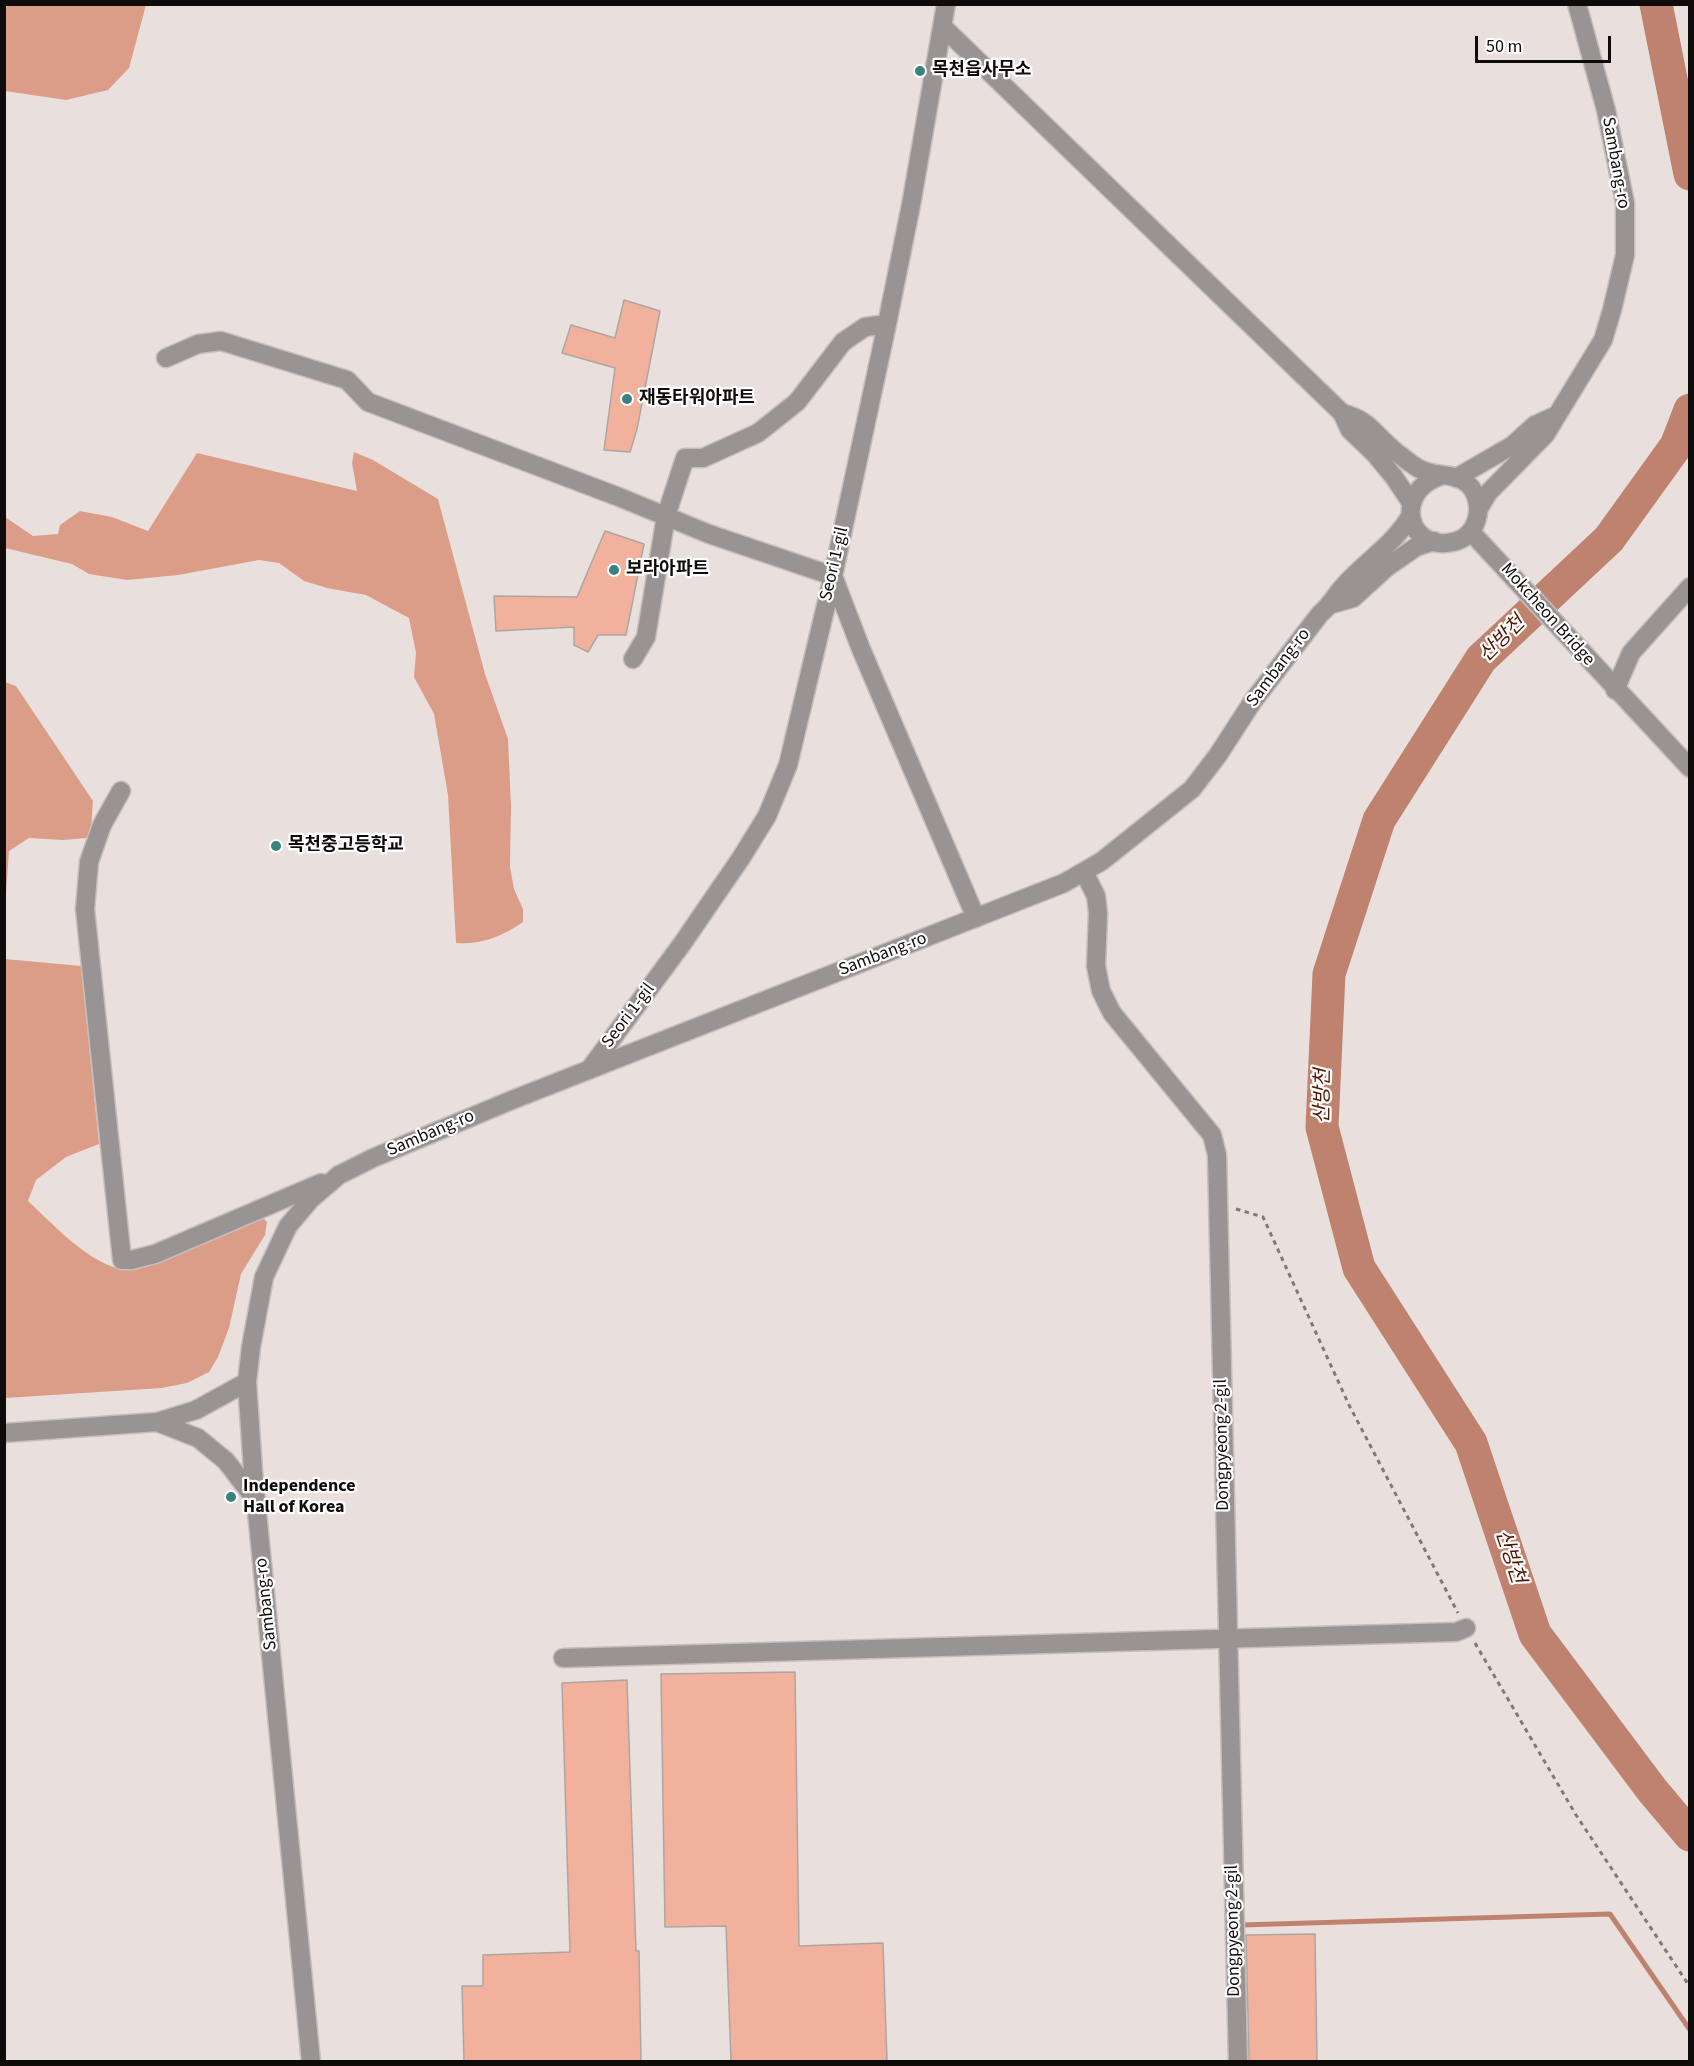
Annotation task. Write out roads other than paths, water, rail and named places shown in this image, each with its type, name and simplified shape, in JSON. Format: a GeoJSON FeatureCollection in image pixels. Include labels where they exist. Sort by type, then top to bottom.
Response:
{"type":"FeatureCollection","features":[{"type":"Feature","properties":{"kind":"street","name":"Seori 1-gil"},"geometry":{"type":"LineString","coordinates":[[589,1070],[682,944],[767,816],[788,765],[887,324],[911,205],[946,4]]}},
{"type":"Feature","properties":{"kind":"street","name":"Sambang-ro"},"geometry":{"type":"LineString","coordinates":[[1478,510],[1488,493],[1545,435],[1603,340],[1625,255],[1625,203],[1606,110],[1577,4]]}},
{"type":"Feature","properties":{"kind":"street"},"geometry":{"type":"LineString","coordinates":[[943,27],[1342,412],[1362,421],[1416,467],[1430,474],[1463,481],[1471,488],[1478,510],[1477,522],[1471,532],[1455,542],[1434,541],[1423,537],[1416,529],[1411,509],[1394,477],[1375,454],[1350,430],[1342,412]]}},
{"type":"Feature","properties":{"kind":"street"},"geometry":{"type":"LineString","coordinates":[[633,659],[646,637],[666,516],[685,459],[703,458],[758,433],[797,402],[843,342],[865,327],[887,324]]}},
{"type":"Feature","properties":{"kind":"street"},"geometry":{"type":"LineString","coordinates":[[166,358],[198,344],[222,341],[347,380],[368,402],[709,534],[832,576],[976,918]]}},
{"type":"Feature","properties":{"kind":"street","name":"Sambang-ro"},"geometry":{"type":"LineString","coordinates":[[1448,477],[1513,445],[1535,425],[1555,416]]}},
{"type":"Feature","properties":{"kind":"street"},"geometry":{"type":"LineString","coordinates":[[1411,509],[1420,487],[1430,480],[1448,477]]}},
{"type":"Feature","properties":{"kind":"street","name":"Sambang-ro"},"geometry":{"type":"LineString","coordinates":[[121,791],[102,825],[89,862],[86,909],[122,1260],[131,1260],[154,1254],[395,1149],[589,1070],[1065,883],[1084,872],[1102,861],[1192,789],[1218,755],[1253,700],[1320,614],[1332,604],[1341,588],[1403,530],[1411,509]]}},
{"type":"Feature","properties":{"kind":"street","name":"Mokcheon Bridge"},"geometry":{"type":"LineString","coordinates":[[1471,532],[1689,768]]}},
{"type":"Feature","properties":{"kind":"street","name":"Sambang-ro"},"geometry":{"type":"LineString","coordinates":[[1332,604],[1353,598],[1387,567],[1416,547],[1434,541]]}},
{"type":"Feature","properties":{"kind":"street"},"geometry":{"type":"LineString","coordinates":[[1616,690],[1631,653],[1689,587]]}},
{"type":"Feature","properties":{"kind":"street","name":"Dongpyeong 2-gil"},"geometry":{"type":"LineString","coordinates":[[1084,872],[1096,896],[1098,913],[1096,966],[1101,991],[1112,1013],[1212,1135],[1217,1155],[1238,2061]]}},
{"type":"Feature","properties":{"kind":"street","name":"Sambang-ro"},"geometry":{"type":"LineString","coordinates":[[310,2061],[256,1500],[247,1382],[264,1276],[288,1226],[310,1198],[339,1175]]}},
{"type":"Feature","properties":{"kind":"street"},"geometry":{"type":"LineString","coordinates":[[4,1433],[157,1422],[196,1410],[247,1382]]}},
{"type":"Feature","properties":{"kind":"street"},"geometry":{"type":"LineString","coordinates":[[157,1422],[198,1438],[226,1461],[256,1500]]}},
{"type":"Feature","properties":{"kind":"street"},"geometry":{"type":"LineString","coordinates":[[563,1658],[1456,1632],[1466,1628]]}},
{"type":"Feature","properties":{"kind":"waterway","name":"산방천"},"geometry":{"type":"LineString","coordinates":[[1656,4],[1690,174]]}},
{"type":"Feature","properties":{"kind":"waterway","name":"산방천"},"geometry":{"type":"LineString","coordinates":[[1690,410],[1676,446],[1609,539],[1481,659],[1379,820],[1329,974],[1322,1127],[1359,1268],[1471,1443],[1535,1634],[1652,1790],[1690,1835]]}},
{"type":"Feature","properties":{"kind":"waterway"},"geometry":{"type":"LineString","coordinates":[[1241,1925],[1610,1914],[1690,2030]]}},
{"type":"Feature","properties":{"kind":"place","name":"목천읍사무소"},"geometry":{"type":"Point","coordinates":[920,71]}},
{"type":"Feature","properties":{"kind":"place","name":"재동타워아파트"},"geometry":{"type":"Point","coordinates":[627,399]}},
{"type":"Feature","properties":{"kind":"place","name":"보라아파트"},"geometry":{"type":"Point","coordinates":[614,570]}},
{"type":"Feature","properties":{"kind":"place","name":"목천중고등학교"},"geometry":{"type":"Point","coordinates":[276,846]}},
{"type":"Feature","properties":{"kind":"place","name":"Independence Hall of Korea"},"geometry":{"type":"Point","coordinates":[231,1497]}}]}
